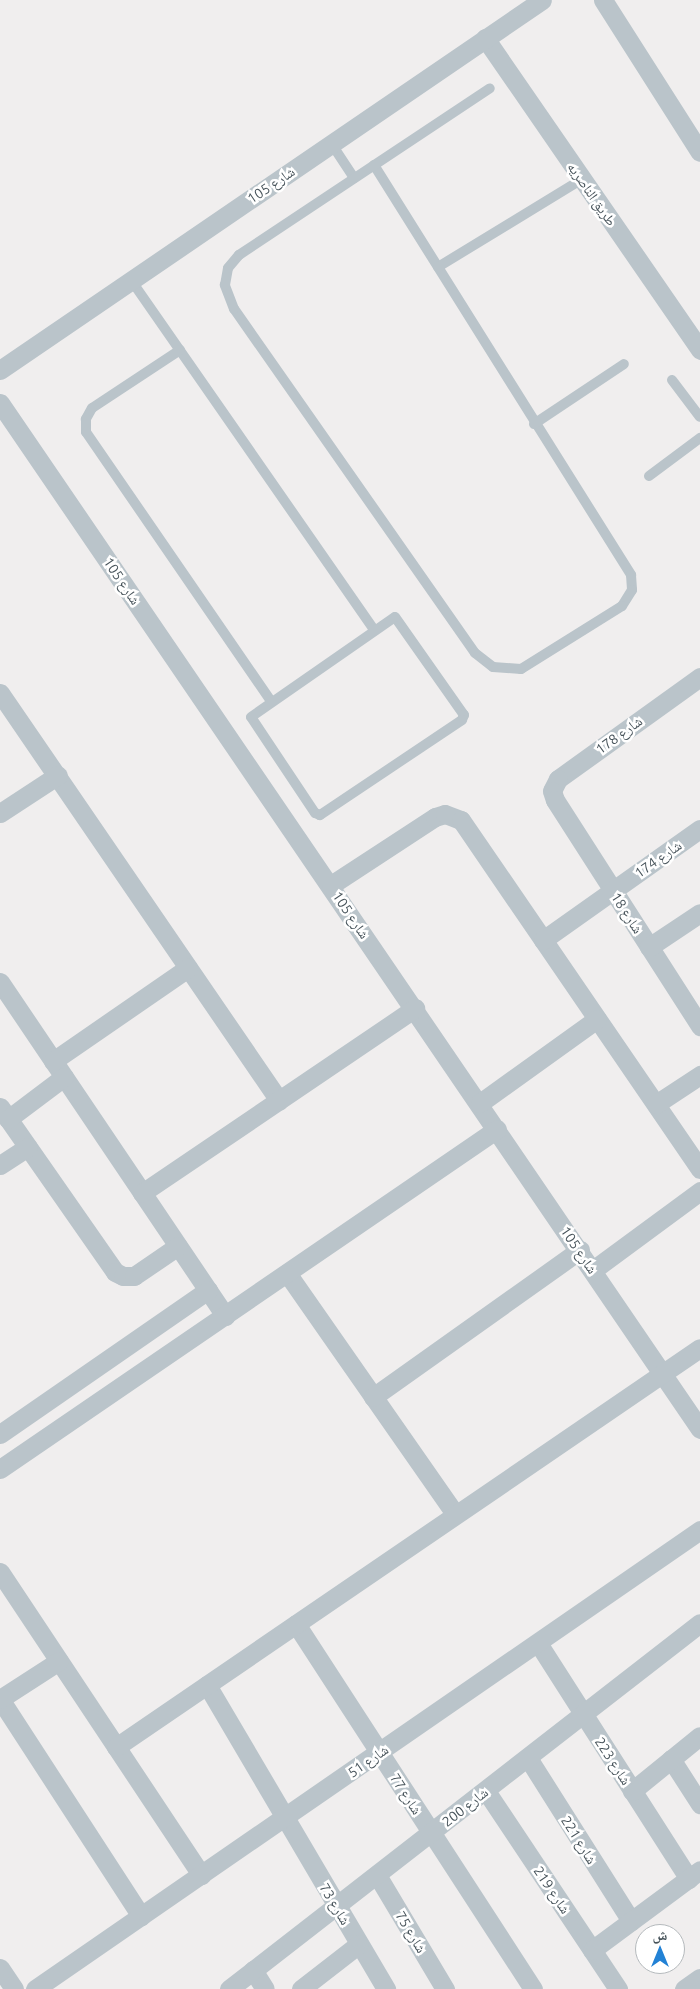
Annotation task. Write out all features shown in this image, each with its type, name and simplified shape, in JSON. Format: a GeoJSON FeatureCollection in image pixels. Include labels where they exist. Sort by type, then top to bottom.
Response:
{"type":"FeatureCollection","features":[{"type":"Feature","properties":{"kind":"street","name":"شارع 105"},"geometry":{"type":"LineString","coordinates":[[0,370],[542,0]]}},
{"type":"Feature","properties":{"kind":"street"},"geometry":{"type":"LineString","coordinates":[[603,0],[700,152]]}},
{"type":"Feature","properties":{"kind":"street","name":"طريق الناصريه"},"geometry":{"type":"LineString","coordinates":[[485,38],[700,350]]}},
{"type":"Feature","properties":{"kind":"street","name":"شارع 105"},"geometry":{"type":"LineString","coordinates":[[0,403],[480,1103],[700,1429]]}},
{"type":"Feature","properties":{"kind":"street","name":"شارع 178"},"geometry":{"type":"LineString","coordinates":[[555,800],[552,791],[558,779],[700,677]]}},
{"type":"Feature","properties":{"kind":"street"},"geometry":{"type":"LineString","coordinates":[[0,693],[58,775],[279,1101]]}},
{"type":"Feature","properties":{"kind":"street"},"geometry":{"type":"LineString","coordinates":[[0,813],[58,775]]}},
{"type":"Feature","properties":{"kind":"street","name":"شارع 18"},"geometry":{"type":"LineString","coordinates":[[555,800],[650,948],[693,1000],[700,1026]]}},
{"type":"Feature","properties":{"kind":"street"},"geometry":{"type":"LineString","coordinates":[[331,885],[435,818],[454,816],[461,820],[700,1169]]}},
{"type":"Feature","properties":{"kind":"street","name":"شارع 174"},"geometry":{"type":"LineString","coordinates":[[543,940],[700,830]]}},
{"type":"Feature","properties":{"kind":"street"},"geometry":{"type":"LineString","coordinates":[[650,948],[700,913]]}},
{"type":"Feature","properties":{"kind":"street"},"geometry":{"type":"LineString","coordinates":[[53,1061],[188,968]]}},
{"type":"Feature","properties":{"kind":"street"},"geometry":{"type":"LineString","coordinates":[[0,982],[225,1316]]}},
{"type":"Feature","properties":{"kind":"street"},"geometry":{"type":"LineString","coordinates":[[142,1193],[415,1008]]}},
{"type":"Feature","properties":{"kind":"street"},"geometry":{"type":"LineString","coordinates":[[480,1103],[597,1018]]}},
{"type":"Feature","properties":{"kind":"street"},"geometry":{"type":"LineString","coordinates":[[656,1104],[700,1075]]}},
{"type":"Feature","properties":{"kind":"street"},"geometry":{"type":"LineString","coordinates":[[64,1078],[4,1113],[115,1272],[134,1276],[178,1246]]}},
{"type":"Feature","properties":{"kind":"street"},"geometry":{"type":"LineString","coordinates":[[0,1469],[497,1129]]}},
{"type":"Feature","properties":{"kind":"street"},"geometry":{"type":"LineString","coordinates":[[0,1165],[28,1147]]}},
{"type":"Feature","properties":{"kind":"street"},"geometry":{"type":"LineString","coordinates":[[593,1270],[700,1191]]}},
{"type":"Feature","properties":{"kind":"street"},"geometry":{"type":"LineString","coordinates":[[373,1397],[580,1250]]}},
{"type":"Feature","properties":{"kind":"street"},"geometry":{"type":"LineString","coordinates":[[287,1274],[455,1514]]}},
{"type":"Feature","properties":{"kind":"street"},"geometry":{"type":"LineString","coordinates":[[0,1434],[208,1290]]}},
{"type":"Feature","properties":{"kind":"street"},"geometry":{"type":"LineString","coordinates":[[116,1747],[700,1348]]}},
{"type":"Feature","properties":{"kind":"street","name":"شارع 51"},"geometry":{"type":"LineString","coordinates":[[35,1989],[700,1530]]}},
{"type":"Feature","properties":{"kind":"street"},"geometry":{"type":"LineString","coordinates":[[0,1572],[201,1875]]}},
{"type":"Feature","properties":{"kind":"street","name":"شارع 200"},"geometry":{"type":"LineString","coordinates":[[229,1989],[337,1907],[700,1623]]}},
{"type":"Feature","properties":{"kind":"street","name":"شارع 77"},"geometry":{"type":"LineString","coordinates":[[296,1624],[533,1989]]}},
{"type":"Feature","properties":{"kind":"street","name":"شارع 223"},"geometry":{"type":"LineString","coordinates":[[538,1643],[632,1791],[694,1874]]}},
{"type":"Feature","properties":{"kind":"street"},"geometry":{"type":"LineString","coordinates":[[59,1661],[0,1699],[141,1916]]}},
{"type":"Feature","properties":{"kind":"street","name":"شارع 73"},"geometry":{"type":"LineString","coordinates":[[207,1685],[386,1989]]}},
{"type":"Feature","properties":{"kind":"street"},"geometry":{"type":"LineString","coordinates":[[632,1791],[700,1736]]}},
{"type":"Feature","properties":{"kind":"street","name":"شارع 221"},"geometry":{"type":"LineString","coordinates":[[528,1758],[631,1921]]}},
{"type":"Feature","properties":{"kind":"street"},"geometry":{"type":"LineString","coordinates":[[671,1759],[700,1804]]}},
{"type":"Feature","properties":{"kind":"street","name":"شارع 219"},"geometry":{"type":"LineString","coordinates":[[486,1791],[618,1989]]}},
{"type":"Feature","properties":{"kind":"street"},"geometry":{"type":"LineString","coordinates":[[592,1950],[694,1874]]}},
{"type":"Feature","properties":{"kind":"street","name":"شارع 75"},"geometry":{"type":"LineString","coordinates":[[377,1875],[446,1989]]}},
{"type":"Feature","properties":{"kind":"street"},"geometry":{"type":"LineString","coordinates":[[301,1989],[359,1944]]}},
{"type":"Feature","properties":{"kind":"street"},"geometry":{"type":"LineString","coordinates":[[0,1968],[14,1989]]}},
{"type":"Feature","properties":{"kind":"street"},"geometry":{"type":"LineString","coordinates":[[253,1970],[265,1989]]}},
{"type":"Feature","properties":{"kind":"street"},"geometry":{"type":"LineString","coordinates":[[684,1989],[700,1978]]}},
{"type":"Feature","properties":{"kind":"lane"},"geometry":{"type":"LineString","coordinates":[[374,165],[534,424],[631,576],[632,590],[622,606],[540,660],[521,669],[501,669],[486,663],[475,653],[226,294],[226,277],[239,255],[354,178],[490,88]]}},
{"type":"Feature","properties":{"kind":"lane"},"geometry":{"type":"LineString","coordinates":[[331,143],[354,178]]}},
{"type":"Feature","properties":{"kind":"lane"},"geometry":{"type":"LineString","coordinates":[[438,267],[582,179]]}},
{"type":"Feature","properties":{"kind":"lane"},"geometry":{"type":"LineString","coordinates":[[131,280],[374,630]]}},
{"type":"Feature","properties":{"kind":"lane"},"geometry":{"type":"LineString","coordinates":[[180,350],[92,408],[86,419],[86,432],[272,701]]}},
{"type":"Feature","properties":{"kind":"lane"},"geometry":{"type":"LineString","coordinates":[[534,424],[624,364]]}},
{"type":"Feature","properties":{"kind":"lane"},"geometry":{"type":"LineString","coordinates":[[672,380],[700,417]]}},
{"type":"Feature","properties":{"kind":"lane"},"geometry":{"type":"LineString","coordinates":[[648,476],[700,438]]}},
{"type":"Feature","properties":{"kind":"lane"},"geometry":{"type":"LineString","coordinates":[[392,618],[398,618],[462,710],[462,720],[320,815],[251,721],[253,714],[374,630],[392,618]]}}]}
